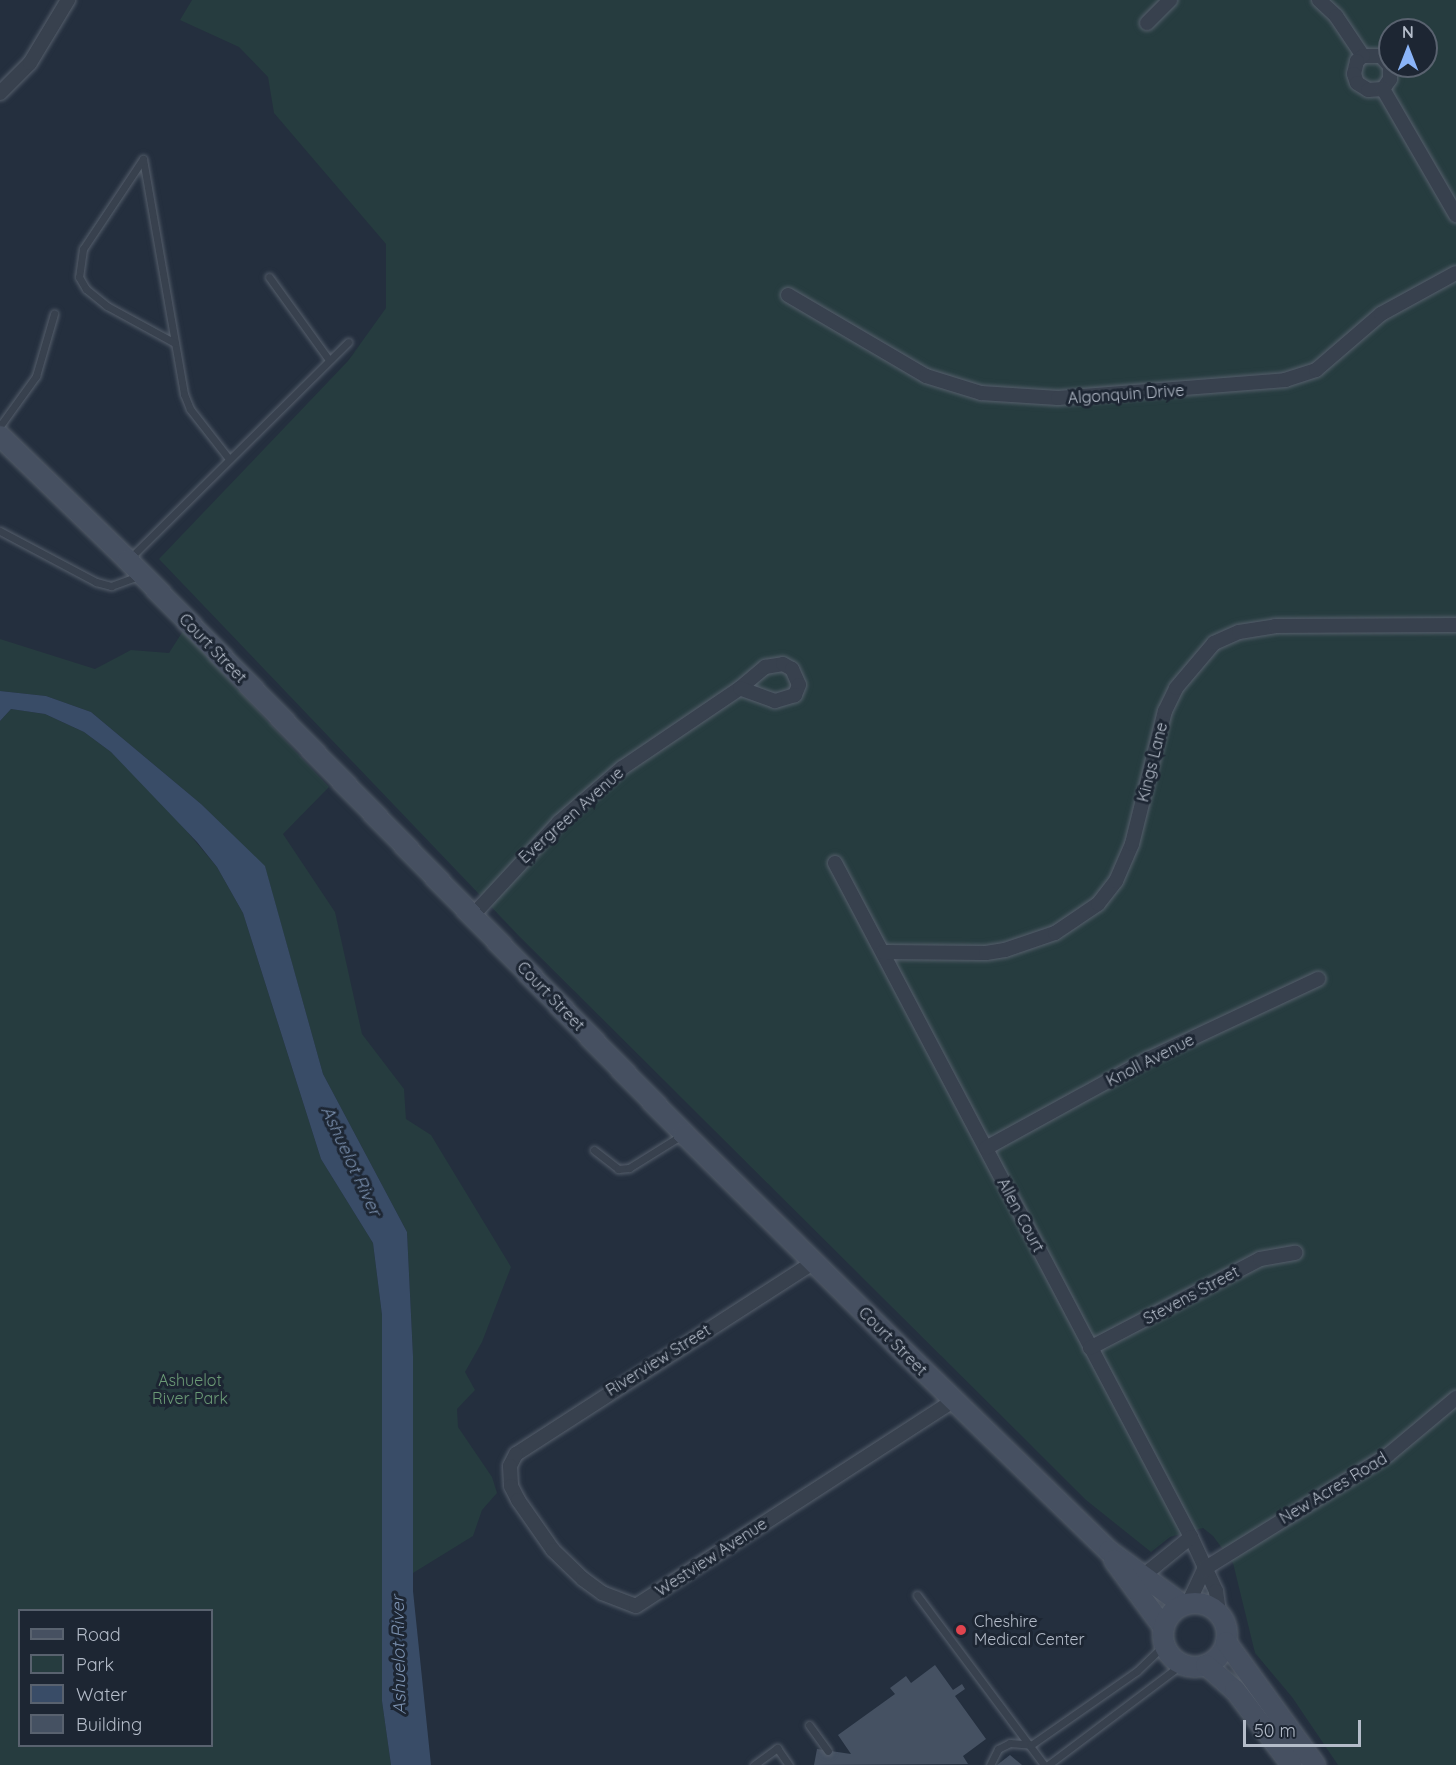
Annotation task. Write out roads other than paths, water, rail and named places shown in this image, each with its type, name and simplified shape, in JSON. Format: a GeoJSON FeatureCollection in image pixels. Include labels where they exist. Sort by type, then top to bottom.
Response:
{"type":"FeatureCollection","features":[{"type":"Feature","properties":{"kind":"main road","name":"Court Street"},"geometry":{"type":"LineString","coordinates":[[0,436],[128,560],[684,1134],[1109,1551],[1185,1604],[1204,1605],[1219,1613]]}},
{"type":"Feature","properties":{"kind":"main road","name":"Court Street"},"geometry":{"type":"LineString","coordinates":[[1109,1551],[1182,1664]]}},
{"type":"Feature","properties":{"kind":"main road"},"geometry":{"type":"LineString","coordinates":[[1164,1636],[1170,1614],[1185,1604]]}},
{"type":"Feature","properties":{"kind":"main road"},"geometry":{"type":"LineString","coordinates":[[1182,1664],[1206,1665],[1215,1659],[1226,1642],[1227,1632],[1219,1613]]}},
{"type":"Feature","properties":{"kind":"main road"},"geometry":{"type":"LineString","coordinates":[[1226,1642],[1315,1765]]}},
{"type":"Feature","properties":{"kind":"main road"},"geometry":{"type":"LineString","coordinates":[[1206,1665],[1235,1690],[1292,1765]]}},
{"type":"Feature","properties":{"kind":"street"},"geometry":{"type":"LineString","coordinates":[[0,93],[30,63],[68,0]]}},
{"type":"Feature","properties":{"kind":"street"},"geometry":{"type":"LineString","coordinates":[[1147,23],[1170,0]]}},
{"type":"Feature","properties":{"kind":"street"},"geometry":{"type":"LineString","coordinates":[[1319,0],[1336,16],[1363,56]]}},
{"type":"Feature","properties":{"kind":"street"},"geometry":{"type":"LineString","coordinates":[[1363,56],[1382,56],[1390,66],[1390,79],[1383,89],[1368,90],[1357,82],[1354,74],[1357,61],[1363,56]]}},
{"type":"Feature","properties":{"kind":"street"},"geometry":{"type":"LineString","coordinates":[[1383,89],[1456,215]]}},
{"type":"Feature","properties":{"kind":"street","name":"Algonquin Drive"},"geometry":{"type":"LineString","coordinates":[[788,295],[926,376],[981,393],[1058,398],[1285,380],[1316,369],[1381,314],[1456,273]]}},
{"type":"Feature","properties":{"kind":"street","name":"Kings Lane"},"geometry":{"type":"LineString","coordinates":[[883,952],[986,953],[1005,950],[1055,933],[1098,904],[1116,881],[1132,844],[1165,711],[1176,688],[1214,643],[1239,632],[1275,626],[1456,625]]}},
{"type":"Feature","properties":{"kind":"street","name":"Evergreen Avenue"},"geometry":{"type":"LineString","coordinates":[[473,915],[517,864],[595,788],[740,688]]}},
{"type":"Feature","properties":{"kind":"street","name":"Allen Court"},"geometry":{"type":"LineString","coordinates":[[835,862],[1191,1537],[1216,1591],[1219,1613]]}},
{"type":"Feature","properties":{"kind":"street","name":"Knoll Avenue"},"geometry":{"type":"LineString","coordinates":[[986,1148],[1150,1058],[1318,979]]}},
{"type":"Feature","properties":{"kind":"street","name":"Stevens Street"},"geometry":{"type":"LineString","coordinates":[[1090,1348],[1260,1259],[1295,1253]]}},
{"type":"Feature","properties":{"kind":"street","name":"Riverview Street"},"geometry":{"type":"LineString","coordinates":[[510,1466],[529,1442],[814,1262]]}},
{"type":"Feature","properties":{"kind":"street","name":"New Acres Road"},"geometry":{"type":"LineString","coordinates":[[1204,1569],[1388,1455],[1456,1398]]}},
{"type":"Feature","properties":{"kind":"street","name":"Westview Avenue"},"geometry":{"type":"LineString","coordinates":[[510,1466],[511,1486],[518,1500],[553,1550],[602,1593],[636,1606],[954,1400]]}},
{"type":"Feature","properties":{"kind":"street"},"geometry":{"type":"LineString","coordinates":[[1143,1576],[1191,1537]]}},
{"type":"Feature","properties":{"kind":"street"},"geometry":{"type":"LineString","coordinates":[[1185,1604],[1204,1569]]}},
{"type":"Feature","properties":{"kind":"lane"},"geometry":{"type":"LineString","coordinates":[[175,343],[107,306],[86,289],[79,277],[83,249],[143,159],[175,343],[190,409],[229,459]]}},
{"type":"Feature","properties":{"kind":"lane"},"geometry":{"type":"LineString","coordinates":[[269,277],[329,360]]}},
{"type":"Feature","properties":{"kind":"lane"},"geometry":{"type":"LineString","coordinates":[[0,426],[36,376],[54,314]]}},
{"type":"Feature","properties":{"kind":"lane"},"geometry":{"type":"LineString","coordinates":[[128,560],[348,342]]}},
{"type":"Feature","properties":{"kind":"lane"},"geometry":{"type":"LineString","coordinates":[[0,531],[96,582],[111,586],[142,575]]}},
{"type":"Feature","properties":{"kind":"lane"},"geometry":{"type":"LineString","coordinates":[[594,1150],[618,1169],[629,1168],[666,1148],[684,1134]]}},
{"type":"Feature","properties":{"kind":"lane"},"geometry":{"type":"LineString","coordinates":[[916,1595],[1044,1765]]}},
{"type":"Feature","properties":{"kind":"lane"},"geometry":{"type":"LineString","coordinates":[[990,1765],[998,1749],[1010,1743],[1030,1745],[1137,1671],[1164,1636]]}},
{"type":"Feature","properties":{"kind":"lane"},"geometry":{"type":"LineString","coordinates":[[1048,1765],[1182,1664]]}},
{"type":"Feature","properties":{"kind":"lane"},"geometry":{"type":"LineString","coordinates":[[809,1725],[828,1751]]}},
{"type":"Feature","properties":{"kind":"lane"},"geometry":{"type":"LineString","coordinates":[[754,1765],[777,1748],[789,1765]]}},
{"type":"Feature","properties":{"kind":"water","name":"Ashuelot River"},"geometry":{"type":"Polygon","coordinates":[[[0,691],[46,696],[91,712],[201,804],[265,866],[323,1074],[407,1232],[413,1356],[413,1591],[431,1765],[391,1765],[382,1701],[382,1315],[373,1243],[321,1159],[243,913],[217,867],[197,842],[111,752],[84,732],[45,714],[11,709],[0,721],[0,691]]]}},
{"type":"Feature","properties":{"kind":"place","name":"Cheshire Medical Center"},"geometry":{"type":"Point","coordinates":[961,1630]}},
{"type":"Feature","properties":{"kind":"park label","name":"Ashuelot River Park"},"geometry":{"type":"Point","coordinates":[190,1389]}}]}
